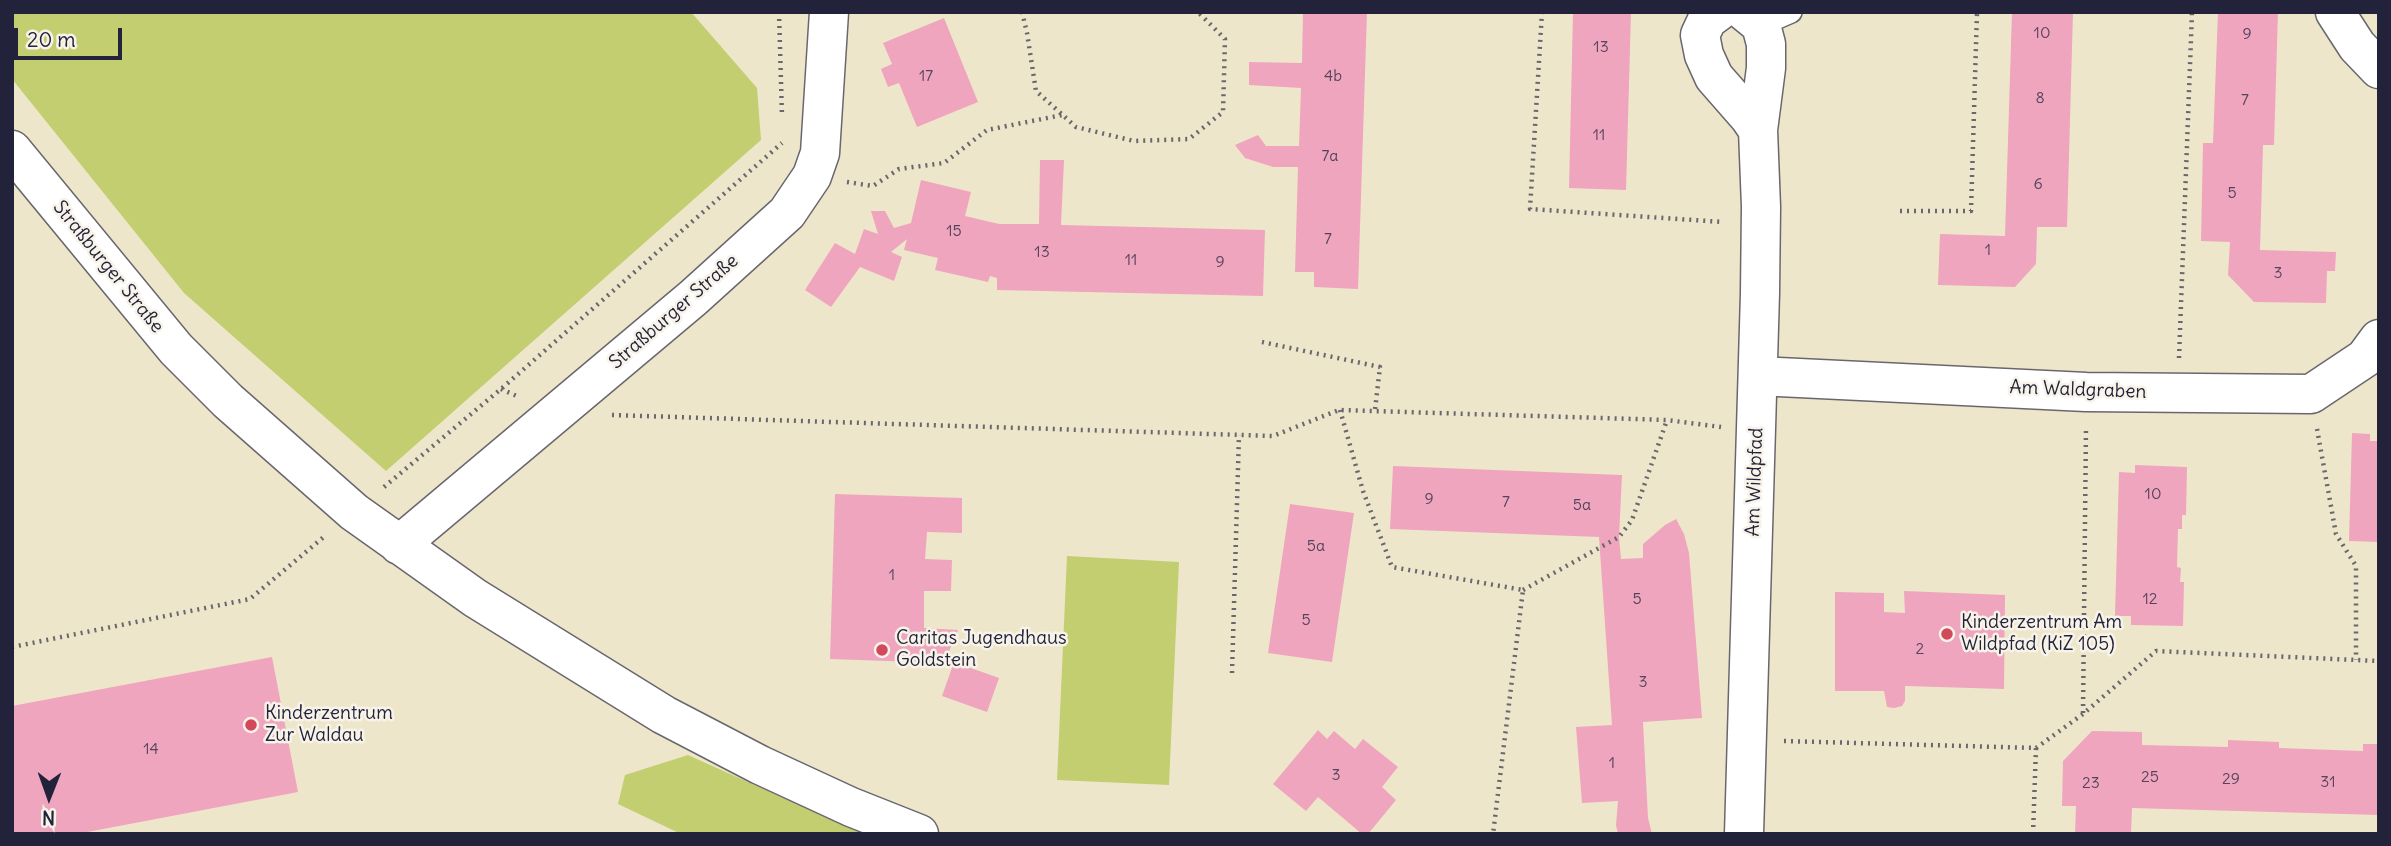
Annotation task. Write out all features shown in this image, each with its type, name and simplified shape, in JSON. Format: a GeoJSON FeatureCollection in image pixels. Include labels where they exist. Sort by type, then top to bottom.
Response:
{"type":"FeatureCollection","features":[{"type":"Feature","properties":{"kind":"street","name":"Straßburger Straße"},"geometry":{"type":"LineString","coordinates":[[399,545],[693,298],[787,213],[812,176],[820,153],[829,12]]}},
{"type":"Feature","properties":{"kind":"street"},"geometry":{"type":"LineString","coordinates":[[1718,12],[1707,20],[1700,35],[1704,55],[1714,77],[1758,130]]}},
{"type":"Feature","properties":{"kind":"street"},"geometry":{"type":"LineString","coordinates":[[2335,12],[2357,46],[2379,69]]}},
{"type":"Feature","properties":{"kind":"street","name":"Am Wildpfad"},"geometry":{"type":"LineString","coordinates":[[1744,834],[1758,376],[1761,224],[1758,130],[1766,68],[1766,17]]}},
{"type":"Feature","properties":{"kind":"street","name":"Straßburger Straße"},"geometry":{"type":"LineString","coordinates":[[12,150],[176,349],[239,411],[354,512],[475,598],[664,715],[760,765],[850,807],[919,834]]}},
{"type":"Feature","properties":{"kind":"street"},"geometry":{"type":"LineString","coordinates":[[2311,394],[2365,358],[2379,339]]}},
{"type":"Feature","properties":{"kind":"street","name":"Am Waldgraben"},"geometry":{"type":"LineString","coordinates":[[1758,376],[2086,392],[2311,394]]}},
{"type":"Feature","properties":{"kind":"path"},"geometry":{"type":"LineString","coordinates":[[779,12],[782,117]]}},
{"type":"Feature","properties":{"kind":"path"},"geometry":{"type":"LineString","coordinates":[[1022,12],[1036,91],[1076,127],[1134,141],[1189,139],[1223,112],[1225,39],[1198,12]]}},
{"type":"Feature","properties":{"kind":"path"},"geometry":{"type":"LineString","coordinates":[[1542,12],[1530,209],[1761,224]]}},
{"type":"Feature","properties":{"kind":"path"},"geometry":{"type":"LineString","coordinates":[[1900,211],[1971,211],[1977,12]]}},
{"type":"Feature","properties":{"kind":"path"},"geometry":{"type":"LineString","coordinates":[[2177,392],[2192,12]]}},
{"type":"Feature","properties":{"kind":"path"},"geometry":{"type":"LineString","coordinates":[[812,176],[873,186],[899,169],[944,163],[987,130],[1063,115]]}},
{"type":"Feature","properties":{"kind":"path"},"geometry":{"type":"LineString","coordinates":[[376,493],[501,389],[782,143]]}},
{"type":"Feature","properties":{"kind":"path"},"geometry":{"type":"LineString","coordinates":[[1262,342],[1380,367],[1375,411]]}},
{"type":"Feature","properties":{"kind":"path"},"geometry":{"type":"LineString","coordinates":[[501,389],[555,413]]}},
{"type":"Feature","properties":{"kind":"path"},"geometry":{"type":"LineString","coordinates":[[2083,714],[2086,392]]}},
{"type":"Feature","properties":{"kind":"path"},"geometry":{"type":"LineString","coordinates":[[2311,394],[2336,534],[2356,566],[2356,660]]}},
{"type":"Feature","properties":{"kind":"path"},"geometry":{"type":"LineString","coordinates":[[1339,410],[1363,491],[1392,567],[1523,590],[1619,537],[1632,520],[1667,420]]}},
{"type":"Feature","properties":{"kind":"path"},"geometry":{"type":"LineString","coordinates":[[611,415],[1273,436],[1339,410],[1667,420],[1756,431]]}},
{"type":"Feature","properties":{"kind":"path"},"geometry":{"type":"LineString","coordinates":[[1232,673],[1239,435]]}},
{"type":"Feature","properties":{"kind":"path"},"geometry":{"type":"LineString","coordinates":[[12,647],[250,599],[332,530]]}},
{"type":"Feature","properties":{"kind":"path"},"geometry":{"type":"LineString","coordinates":[[1493,834],[1523,590]]}},
{"type":"Feature","properties":{"kind":"path"},"geometry":{"type":"LineString","coordinates":[[1746,740],[2036,748],[2083,714],[2156,651],[2379,661]]}},
{"type":"Feature","properties":{"kind":"path"},"geometry":{"type":"LineString","coordinates":[[2033,834],[2036,748]]}},
{"type":"Feature","properties":{"kind":"green space"},"geometry":{"type":"Polygon","coordinates":[[[12,12],[691,12],[757,88],[761,140],[386,471],[184,293],[12,79],[12,12]]]}},
{"type":"Feature","properties":{"kind":"green space"},"geometry":{"type":"Polygon","coordinates":[[[1067,556],[1179,562],[1169,785],[1057,780],[1067,556]]]}},
{"type":"Feature","properties":{"kind":"green space"},"geometry":{"type":"Polygon","coordinates":[[[688,755],[863,834],[681,834],[618,804],[625,775],[688,755]]]}},
{"type":"Feature","properties":{"kind":"building"},"geometry":{"type":"Polygon","coordinates":[[[1303,12],[1367,12],[1358,289],[1314,287],[1314,272],[1295,272],[1298,167],[1273,167],[1245,158],[1235,145],[1258,135],[1266,146],[1299,146],[1301,88],[1249,85],[1249,62],[1302,63],[1303,12]]]}},
{"type":"Feature","properties":{"kind":"building"},"geometry":{"type":"Polygon","coordinates":[[[1573,12],[1631,12],[1626,190],[1569,188],[1573,12]]]}},
{"type":"Feature","properties":{"kind":"building"},"geometry":{"type":"Polygon","coordinates":[[[2012,12],[2073,12],[2067,227],[2037,227],[2036,264],[2015,287],[1938,285],[1940,234],[2005,236],[2012,12]]]}},
{"type":"Feature","properties":{"kind":"building"},"geometry":{"type":"Polygon","coordinates":[[[2218,12],[2278,12],[2274,145],[2263,145],[2260,250],[2336,252],[2335,271],[2327,271],[2326,303],[2254,302],[2228,275],[2230,242],[2201,241],[2203,143],[2213,143],[2218,12]]]}},
{"type":"Feature","properties":{"kind":"building"},"geometry":{"type":"Polygon","coordinates":[[[944,18],[978,102],[917,127],[899,83],[888,87],[881,69],[892,64],[883,43],[944,18]]]}},
{"type":"Feature","properties":{"kind":"building"},"geometry":{"type":"Polygon","coordinates":[[[1040,160],[1064,160],[1061,225],[1265,230],[1263,296],[997,290],[997,278],[990,276],[988,282],[935,270],[938,258],[904,250],[907,239],[891,252],[902,257],[894,281],[860,267],[831,307],[805,290],[835,243],[855,254],[864,229],[878,234],[871,211],[885,211],[894,228],[911,223],[921,180],[971,192],[965,216],[999,224],[1039,224],[1040,160]]]}},
{"type":"Feature","properties":{"kind":"building"},"geometry":{"type":"Polygon","coordinates":[[[2352,433],[2370,434],[2370,441],[2379,441],[2379,542],[2349,541],[2352,433]]]}},
{"type":"Feature","properties":{"kind":"building"},"geometry":{"type":"Polygon","coordinates":[[[2135,465],[2187,467],[2186,515],[2182,515],[2182,529],[2178,529],[2177,567],[2181,568],[2180,582],[2184,582],[2183,626],[2131,625],[2131,616],[2115,616],[2119,472],[2135,473],[2135,465]]]}},
{"type":"Feature","properties":{"kind":"building"},"geometry":{"type":"Polygon","coordinates":[[[1393,466],[1622,475],[1619,537],[1621,559],[1643,558],[1643,544],[1676,519],[1684,534],[1689,553],[1702,718],[1643,722],[1648,818],[1652,834],[1618,834],[1618,801],[1582,803],[1576,727],[1612,725],[1599,537],[1390,529],[1393,466]]]}},
{"type":"Feature","properties":{"kind":"building"},"geometry":{"type":"Polygon","coordinates":[[[835,494],[962,498],[962,533],[927,532],[925,559],[952,560],[951,591],[924,591],[924,628],[958,630],[944,663],[830,659],[835,494]]]}},
{"type":"Feature","properties":{"kind":"building"},"geometry":{"type":"Polygon","coordinates":[[[1290,504],[1354,513],[1332,662],[1268,653],[1290,504]]]}},
{"type":"Feature","properties":{"kind":"building"},"geometry":{"type":"Polygon","coordinates":[[[1904,591],[2005,595],[2004,689],[1905,686],[1905,701],[1902,706],[1894,708],[1887,707],[1884,691],[1835,691],[1835,592],[1884,593],[1884,612],[1905,613],[1904,591]]]}},
{"type":"Feature","properties":{"kind":"building"},"geometry":{"type":"Polygon","coordinates":[[[272,657],[298,792],[77,834],[12,834],[12,706],[272,657]]]}},
{"type":"Feature","properties":{"kind":"building"},"geometry":{"type":"Polygon","coordinates":[[[954,662],[999,678],[987,712],[942,696],[954,662]]]}},
{"type":"Feature","properties":{"kind":"building"},"geometry":{"type":"Polygon","coordinates":[[[1318,730],[1327,739],[1334,731],[1355,749],[1363,739],[1398,767],[1382,787],[1396,800],[1368,834],[1362,834],[1318,797],[1306,811],[1273,784],[1318,730]]]}},
{"type":"Feature","properties":{"kind":"building"},"geometry":{"type":"Polygon","coordinates":[[[2092,731],[2142,732],[2142,745],[2228,747],[2228,740],[2279,742],[2279,748],[2363,751],[2363,744],[2379,744],[2379,815],[2132,808],[2131,834],[2075,834],[2076,806],[2062,806],[2063,761],[2092,731]]]}},
{"type":"Feature","properties":{"kind":"place","name":"Kinderzentrum Am Wildpfad (KiZ 105)"},"geometry":{"type":"Point","coordinates":[1947,634]}},
{"type":"Feature","properties":{"kind":"place","name":"Caritas Jugendhaus Goldstein"},"geometry":{"type":"Point","coordinates":[882,650]}},
{"type":"Feature","properties":{"kind":"place","name":"Kinderzentrum Zur Waldau"},"geometry":{"type":"Point","coordinates":[251,725]}}]}
